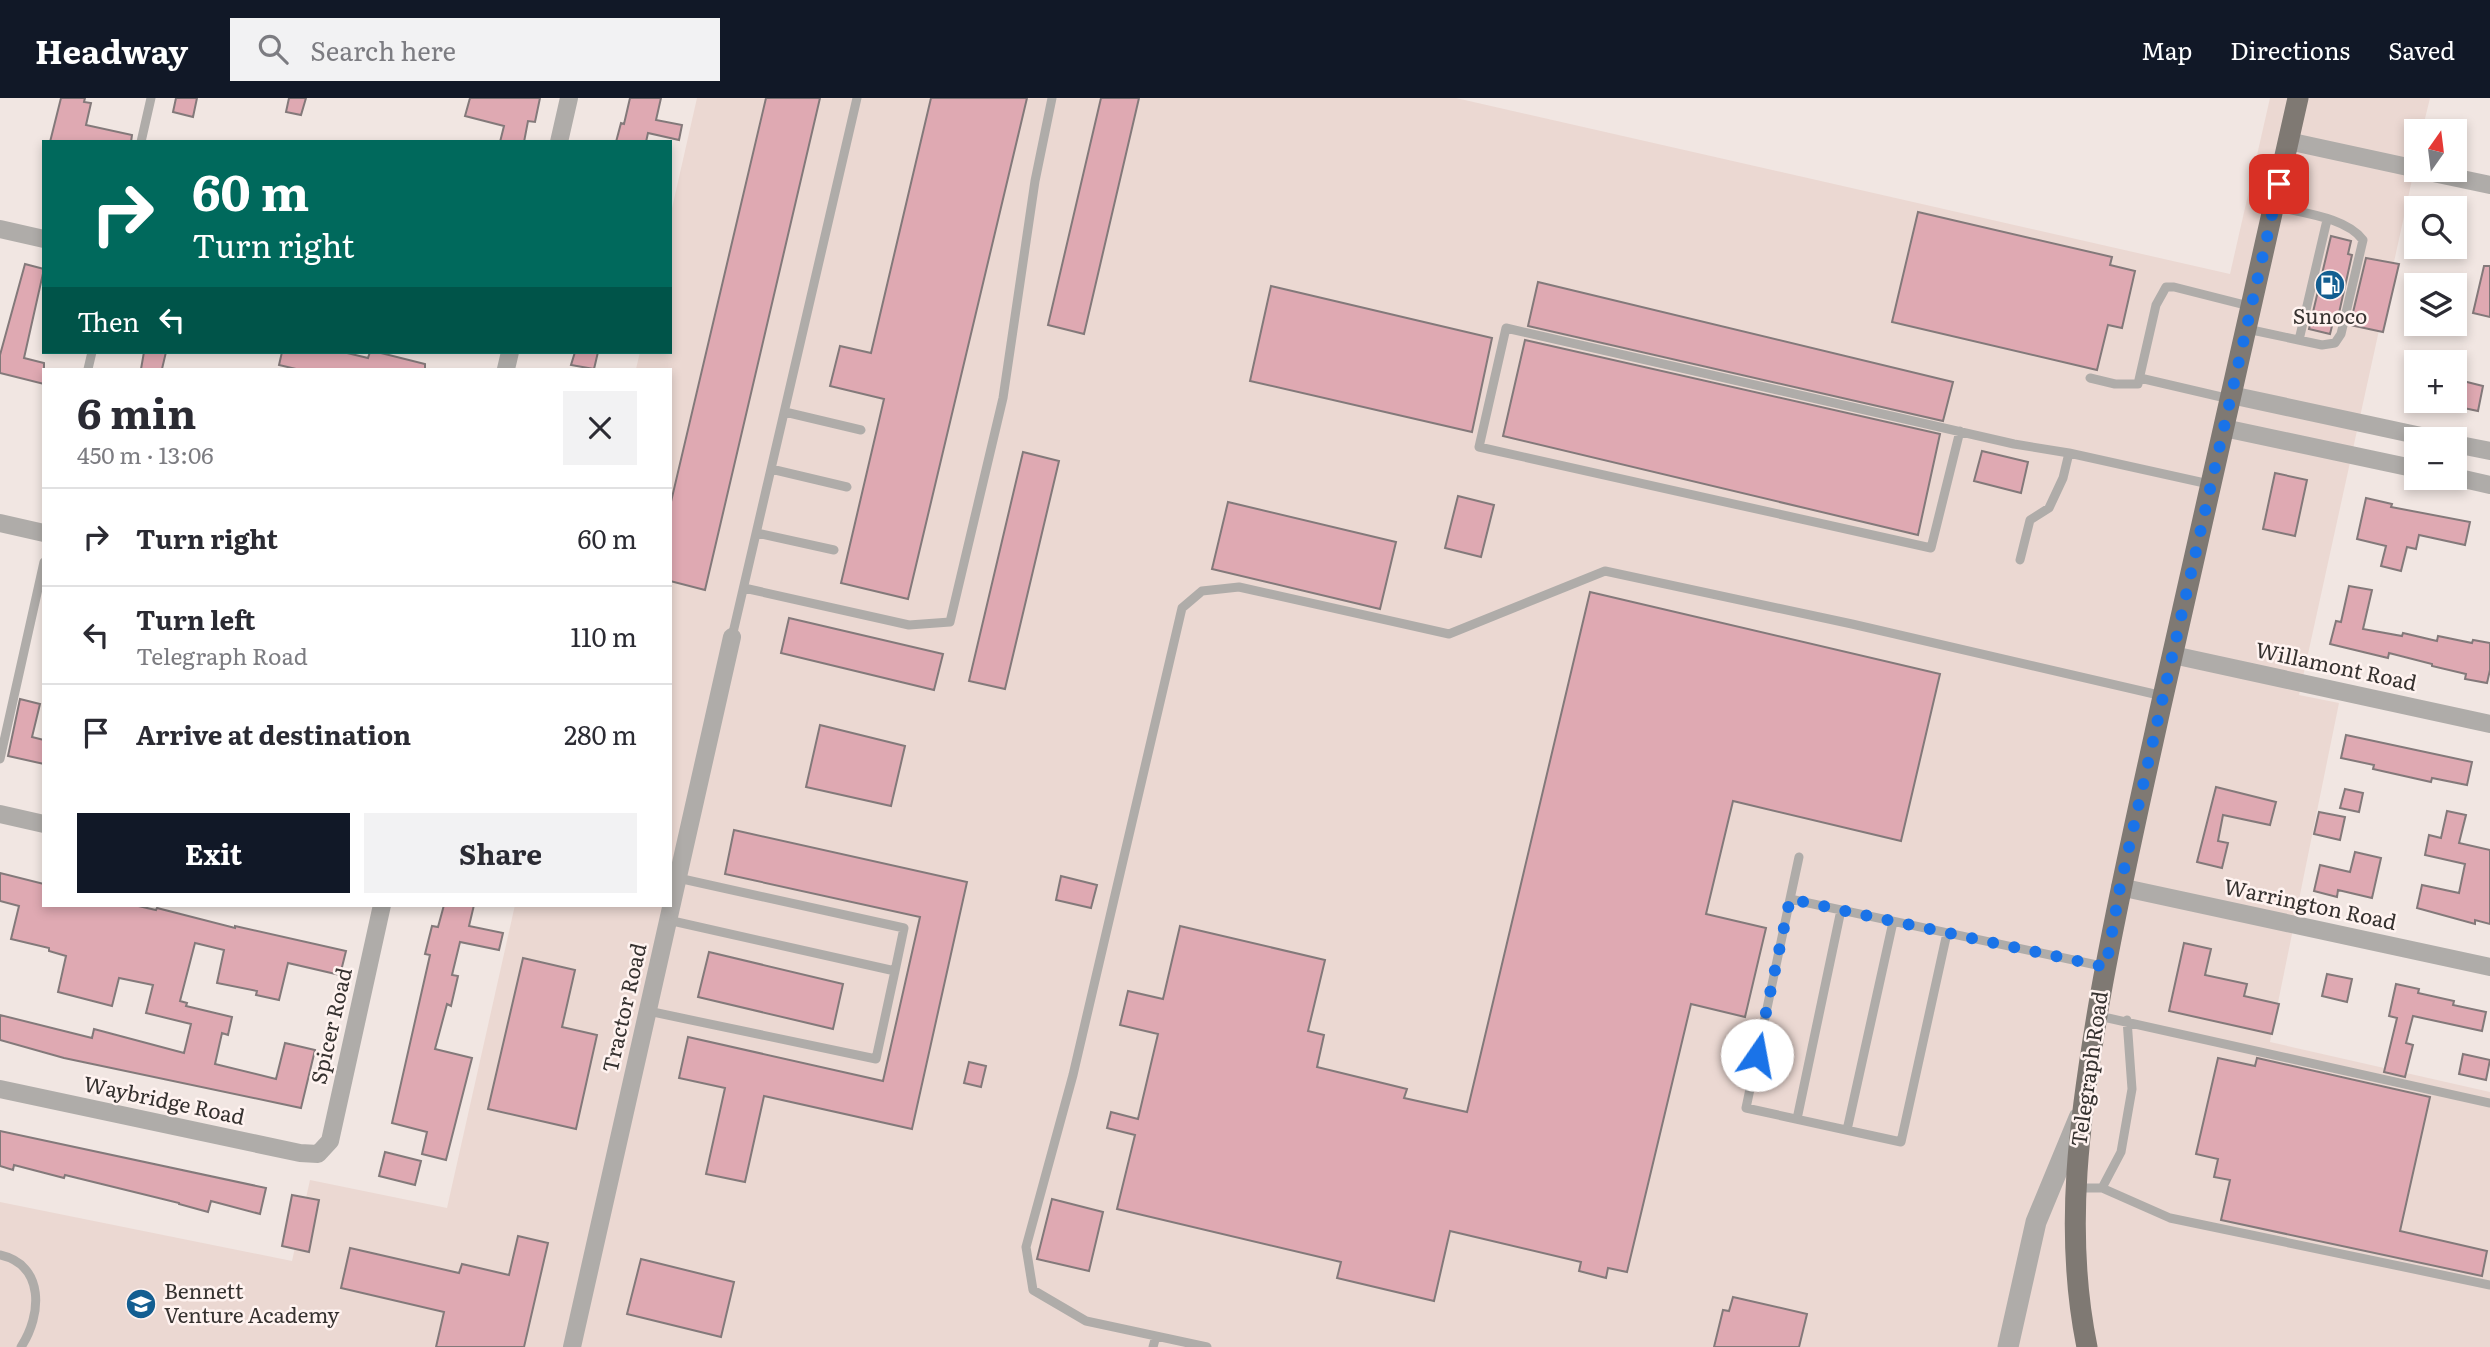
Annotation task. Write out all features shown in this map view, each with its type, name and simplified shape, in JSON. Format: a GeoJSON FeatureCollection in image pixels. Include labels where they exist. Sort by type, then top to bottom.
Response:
{"type":"FeatureCollection","features":[{"type":"Feature","properties":{"kind":"main road","name":"Telegraph Road"},"geometry":{"type":"LineString","coordinates":[[2087,1347],[2078,1306],[2074,1247],[2075,1188],[2081,1113],[2097,1015],[2120,887],[2298,98]]}},
{"type":"Feature","properties":{"kind":"street"},"geometry":{"type":"LineString","coordinates":[[559,140],[569,98]]}},
{"type":"Feature","properties":{"kind":"street"},"geometry":{"type":"LineString","coordinates":[[2288,141],[2404,166]]}},
{"type":"Feature","properties":{"kind":"street"},"geometry":{"type":"LineString","coordinates":[[2468,180],[2490,185]]}},
{"type":"Feature","properties":{"kind":"street"},"geometry":{"type":"LineString","coordinates":[[0,229],[42,239]]}},
{"type":"Feature","properties":{"kind":"street"},"geometry":{"type":"LineString","coordinates":[[2231,397],[2404,433]]}},
{"type":"Feature","properties":{"kind":"street"},"geometry":{"type":"LineString","coordinates":[[2224,428],[2404,466]]}},
{"type":"Feature","properties":{"kind":"street"},"geometry":{"type":"LineString","coordinates":[[2467,446],[2490,451]]}},
{"type":"Feature","properties":{"kind":"street"},"geometry":{"type":"LineString","coordinates":[[2467,480],[2490,485]]}},
{"type":"Feature","properties":{"kind":"street"},"geometry":{"type":"LineString","coordinates":[[0,523],[42,533]]}},
{"type":"Feature","properties":{"kind":"street","name":"Tractor Road"},"geometry":{"type":"LineString","coordinates":[[672,903],[732,637]]}},
{"type":"Feature","properties":{"kind":"street","name":"Willamont Road"},"geometry":{"type":"LineString","coordinates":[[2172,655],[2490,724]]}},
{"type":"Feature","properties":{"kind":"street"},"geometry":{"type":"LineString","coordinates":[[0,814],[42,824]]}},
{"type":"Feature","properties":{"kind":"street","name":"Warrington Road"},"geometry":{"type":"LineString","coordinates":[[2120,887],[2490,967]]}},
{"type":"Feature","properties":{"kind":"street","name":"Spicer Road"},"geometry":{"type":"LineString","coordinates":[[318,1154],[330,1141],[383,907]]}},
{"type":"Feature","properties":{"kind":"street","name":"Tractor Road"},"geometry":{"type":"LineString","coordinates":[[572,1347],[671,907]]}},
{"type":"Feature","properties":{"kind":"street","name":"Waybridge Road"},"geometry":{"type":"LineString","coordinates":[[0,1089],[300,1153],[318,1154]]}},
{"type":"Feature","properties":{"kind":"street"},"geometry":{"type":"LineString","coordinates":[[2008,1347],[2036,1222],[2081,1113]]}},
{"type":"Feature","properties":{"kind":"lane"},"geometry":{"type":"LineString","coordinates":[[141,140],[151,98]]}},
{"type":"Feature","properties":{"kind":"lane"},"geometry":{"type":"LineString","coordinates":[[732,637],[857,98]]}},
{"type":"Feature","properties":{"kind":"lane"},"geometry":{"type":"LineString","coordinates":[[744,588],[909,625],[950,622],[1003,398],[1035,181],[1052,98]]}},
{"type":"Feature","properties":{"kind":"lane"},"geometry":{"type":"LineString","coordinates":[[2246,328],[2322,345],[2335,343],[2341,334],[2363,240],[2356,230],[2344,224],[2274,206]]}},
{"type":"Feature","properties":{"kind":"lane"},"geometry":{"type":"LineString","coordinates":[[2299,340],[2327,220]]}},
{"type":"Feature","properties":{"kind":"lane"},"geometry":{"type":"LineString","coordinates":[[2090,378],[2129,386],[2138,384],[2156,305],[2166,287],[2251,306]]}},
{"type":"Feature","properties":{"kind":"lane"},"geometry":{"type":"LineString","coordinates":[[1960,431],[1931,548],[1479,447],[1506,328],[2211,485]]}},
{"type":"Feature","properties":{"kind":"lane"},"geometry":{"type":"LineString","coordinates":[[2140,378],[2231,397]]}},
{"type":"Feature","properties":{"kind":"lane"},"geometry":{"type":"LineString","coordinates":[[785,412],[860,430]]}},
{"type":"Feature","properties":{"kind":"lane"},"geometry":{"type":"LineString","coordinates":[[2020,559],[2030,520],[2049,508],[2063,478],[2069,453]]}},
{"type":"Feature","properties":{"kind":"lane"},"geometry":{"type":"LineString","coordinates":[[771,469],[847,487]]}},
{"type":"Feature","properties":{"kind":"lane"},"geometry":{"type":"LineString","coordinates":[[757,533],[834,550]]}},
{"type":"Feature","properties":{"kind":"lane"},"geometry":{"type":"LineString","coordinates":[[0,759],[42,571]]}},
{"type":"Feature","properties":{"kind":"lane"},"geometry":{"type":"LineString","coordinates":[[1207,1347],[1086,1321],[1033,1290],[1026,1247],[1073,1075],[1182,608],[1202,591],[1239,587],[1449,634],[1605,571],[1852,624],[2163,696]]}},
{"type":"Feature","properties":{"kind":"lane"},"geometry":{"type":"LineString","coordinates":[[1799,857],[1746,1108],[1901,1142],[1947,933]]}},
{"type":"Feature","properties":{"kind":"lane"},"geometry":{"type":"LineString","coordinates":[[648,1011],[876,1059],[904,928],[678,878]]}},
{"type":"Feature","properties":{"kind":"lane"},"geometry":{"type":"LineString","coordinates":[[1790,899],[2106,967]]}},
{"type":"Feature","properties":{"kind":"lane"},"geometry":{"type":"LineString","coordinates":[[1797,1119],[1841,910]]}},
{"type":"Feature","properties":{"kind":"lane"},"geometry":{"type":"LineString","coordinates":[[668,920],[895,971]]}},
{"type":"Feature","properties":{"kind":"lane"},"geometry":{"type":"LineString","coordinates":[[1847,1130],[1893,922]]}},
{"type":"Feature","properties":{"kind":"lane"},"geometry":{"type":"LineString","coordinates":[[2097,1015],[2490,1103]]}},
{"type":"Feature","properties":{"kind":"lane"},"geometry":{"type":"LineString","coordinates":[[2102,1188],[2121,1152],[2132,1089],[2127,1020]]}},
{"type":"Feature","properties":{"kind":"lane"},"geometry":{"type":"LineString","coordinates":[[2075,1188],[2102,1188],[2170,1218],[2490,1285]]}},
{"type":"Feature","properties":{"kind":"lane"},"geometry":{"type":"LineString","coordinates":[[0,1255],[15,1258],[36,1287],[32,1325],[21,1347]]}},
{"type":"Feature","properties":{"kind":"lane"},"geometry":{"type":"LineString","coordinates":[[1153,1347],[1156,1336]]}},
{"type":"Feature","properties":{"kind":"shaded area"},"geometry":{"type":"Polygon","coordinates":[[[697,98],[1456,98],[2230,274],[2270,98],[2430,98],[2425,119],[2404,119],[2404,182],[2412,182],[2408,196],[2404,196],[2404,216],[2299,695],[2339,703],[2270,1042],[2490,1092],[2490,1347],[0,1347],[0,1202],[292,1261],[310,1180],[447,1208],[515,907],[672,907],[672,368],[636,368],[640,354],[672,354],[672,208],[697,98]]]}},
{"type":"Feature","properties":{"kind":"building"},"geometry":{"type":"Polygon","coordinates":[[[61,98],[85,98],[84,102],[91,103],[86,125],[132,135],[131,140],[50,140],[61,98]]]}},
{"type":"Feature","properties":{"kind":"building"},"geometry":{"type":"Polygon","coordinates":[[[176,98],[197,98],[193,117],[173,112],[176,98]]]}},
{"type":"Feature","properties":{"kind":"building"},"geometry":{"type":"Polygon","coordinates":[[[289,98],[306,98],[301,115],[286,112],[289,98]]]}},
{"type":"Feature","properties":{"kind":"building"},"geometry":{"type":"Polygon","coordinates":[[[470,98],[540,98],[535,122],[528,121],[524,140],[500,140],[504,126],[465,116],[470,98]]]}},
{"type":"Feature","properties":{"kind":"building"},"geometry":{"type":"Polygon","coordinates":[[[630,98],[661,98],[656,120],[682,125],[679,140],[648,133],[646,140],[617,140],[621,123],[624,124],[630,98]]]}},
{"type":"Feature","properties":{"kind":"building"},"geometry":{"type":"Polygon","coordinates":[[[766,98],[820,98],[705,590],[672,582],[672,498],[766,98]]]}},
{"type":"Feature","properties":{"kind":"building"},"geometry":{"type":"Polygon","coordinates":[[[931,98],[1027,98],[908,599],[841,583],[884,399],[830,386],[840,346],[871,353],[931,98]]]}},
{"type":"Feature","properties":{"kind":"building"},"geometry":{"type":"Polygon","coordinates":[[[1101,98],[1139,98],[1084,334],[1048,325],[1101,98]]]}},
{"type":"Feature","properties":{"kind":"building"},"geometry":{"type":"Polygon","coordinates":[[[1918,212],[2112,257],[2110,265],[2135,271],[2122,328],[2108,325],[2097,370],[1892,322],[1918,212]]]}},
{"type":"Feature","properties":{"kind":"building"},"geometry":{"type":"Polygon","coordinates":[[[2331,236],[2351,241],[2348,254],[2352,255],[2337,322],[2333,322],[2330,334],[2309,329],[2331,236]]]}},
{"type":"Feature","properties":{"kind":"building"},"geometry":{"type":"Polygon","coordinates":[[[2366,258],[2399,264],[2383,332],[2350,325],[2366,258]]]}},
{"type":"Feature","properties":{"kind":"building"},"geometry":{"type":"Polygon","coordinates":[[[25,264],[42,268],[24,358],[44,363],[42,384],[0,373],[0,355],[25,264]]]}},
{"type":"Feature","properties":{"kind":"building"},"geometry":{"type":"Polygon","coordinates":[[[2484,266],[2490,266],[2490,317],[2473,313],[2484,266]]]}},
{"type":"Feature","properties":{"kind":"building"},"geometry":{"type":"Polygon","coordinates":[[[1538,282],[1953,382],[1943,421],[1528,326],[1538,282]]]}},
{"type":"Feature","properties":{"kind":"building"},"geometry":{"type":"Polygon","coordinates":[[[1271,286],[1492,338],[1472,432],[1250,381],[1271,286]]]}},
{"type":"Feature","properties":{"kind":"building"},"geometry":{"type":"Polygon","coordinates":[[[1525,340],[1940,434],[1918,535],[1503,436],[1525,340]]]}},
{"type":"Feature","properties":{"kind":"building"},"geometry":{"type":"Polygon","coordinates":[[[144,354],[166,354],[162,368],[141,368],[144,354]]]}},
{"type":"Feature","properties":{"kind":"building"},"geometry":{"type":"Polygon","coordinates":[[[282,354],[351,354],[368,358],[369,354],[385,354],[425,364],[425,368],[292,368],[279,365],[282,354]]]}},
{"type":"Feature","properties":{"kind":"building"},"geometry":{"type":"Polygon","coordinates":[[[574,354],[598,354],[594,368],[571,365],[574,354]]]}},
{"type":"Feature","properties":{"kind":"building"},"geometry":{"type":"Polygon","coordinates":[[[2467,382],[2483,386],[2478,411],[2467,409],[2467,382]]]}},
{"type":"Feature","properties":{"kind":"building"},"geometry":{"type":"Polygon","coordinates":[[[1982,451],[2028,462],[2021,493],[1974,481],[1982,451]]]}},
{"type":"Feature","properties":{"kind":"building"},"geometry":{"type":"Polygon","coordinates":[[[1023,452],[1059,461],[1005,689],[969,681],[1023,452]]]}},
{"type":"Feature","properties":{"kind":"building"},"geometry":{"type":"Polygon","coordinates":[[[2275,473],[2307,480],[2295,536],[2263,529],[2275,473]]]}},
{"type":"Feature","properties":{"kind":"building"},"geometry":{"type":"Polygon","coordinates":[[[1458,496],[1494,505],[1481,557],[1445,548],[1458,496]]]}},
{"type":"Feature","properties":{"kind":"building"},"geometry":{"type":"Polygon","coordinates":[[[2366,498],[2392,504],[2391,507],[2470,522],[2465,545],[2419,535],[2416,549],[2407,547],[2401,571],[2381,566],[2386,546],[2357,539],[2366,498]]]}},
{"type":"Feature","properties":{"kind":"building"},"geometry":{"type":"Polygon","coordinates":[[[1228,502],[1396,542],[1380,609],[1212,569],[1228,502]]]}},
{"type":"Feature","properties":{"kind":"building"},"geometry":{"type":"Polygon","coordinates":[[[2349,586],[2372,590],[2363,629],[2402,636],[2403,633],[2437,641],[2438,636],[2472,643],[2473,640],[2490,643],[2487,683],[2465,679],[2466,674],[2389,653],[2388,658],[2330,644],[2336,621],[2341,622],[2349,586]]]}},
{"type":"Feature","properties":{"kind":"building"},"geometry":{"type":"Polygon","coordinates":[[[1590,592],[1940,674],[1901,841],[1733,801],[1706,914],[1766,928],[1745,1017],[1691,1004],[1627,1272],[1608,1268],[1606,1278],[1579,1271],[1581,1262],[1450,1231],[1434,1301],[1337,1278],[1341,1262],[1117,1209],[1135,1135],[1107,1128],[1111,1112],[1138,1119],[1158,1034],[1120,1025],[1128,991],[1163,999],[1180,926],[1325,960],[1308,1031],[1324,1035],[1317,1067],[1407,1089],[1404,1098],[1467,1112],[1590,592]]]}},
{"type":"Feature","properties":{"kind":"building"},"geometry":{"type":"Polygon","coordinates":[[[789,618],[943,654],[934,690],[781,653],[789,618]]]}},
{"type":"Feature","properties":{"kind":"building"},"geometry":{"type":"Polygon","coordinates":[[[20,699],[40,704],[32,737],[42,740],[42,764],[8,756],[20,699]]]}},
{"type":"Feature","properties":{"kind":"building"},"geometry":{"type":"Polygon","coordinates":[[[820,725],[905,746],[891,806],[806,787],[820,725]]]}},
{"type":"Feature","properties":{"kind":"building"},"geometry":{"type":"Polygon","coordinates":[[[2346,735],[2472,762],[2467,785],[2432,778],[2431,782],[2373,769],[2374,765],[2341,758],[2346,735]]]}},
{"type":"Feature","properties":{"kind":"building"},"geometry":{"type":"Polygon","coordinates":[[[2216,787],[2276,802],[2270,825],[2223,815],[2218,841],[2228,843],[2222,868],[2197,862],[2216,787]]]}},
{"type":"Feature","properties":{"kind":"building"},"geometry":{"type":"Polygon","coordinates":[[[2345,789],[2363,793],[2359,812],[2340,808],[2345,789]]]}},
{"type":"Feature","properties":{"kind":"building"},"geometry":{"type":"Polygon","coordinates":[[[2447,811],[2466,815],[2459,843],[2490,850],[2490,924],[2475,920],[2475,924],[2417,908],[2422,885],[2459,893],[2465,864],[2425,855],[2429,835],[2441,838],[2447,811]]]}},
{"type":"Feature","properties":{"kind":"building"},"geometry":{"type":"Polygon","coordinates":[[[2319,812],[2345,817],[2340,840],[2314,834],[2319,812]]]}},
{"type":"Feature","properties":{"kind":"building"},"geometry":{"type":"Polygon","coordinates":[[[734,830],[967,882],[912,1129],[764,1096],[745,1182],[706,1174],[725,1088],[679,1078],[688,1037],[883,1081],[920,917],[725,874],[734,830]]]}},
{"type":"Feature","properties":{"kind":"building"},"geometry":{"type":"Polygon","coordinates":[[[2355,852],[2381,858],[2372,898],[2338,890],[2337,897],[2314,891],[2320,865],[2350,872],[2355,852]]]}},
{"type":"Feature","properties":{"kind":"building"},"geometry":{"type":"Polygon","coordinates":[[[0,873],[42,884],[42,907],[157,908],[235,928],[346,951],[340,975],[288,963],[279,1000],[256,995],[257,991],[217,983],[224,950],[195,943],[180,1001],[187,1003],[186,1006],[232,1017],[228,1035],[222,1033],[215,1064],[276,1079],[285,1043],[315,1050],[301,1108],[64,1058],[0,1040],[0,1015],[92,1038],[94,1029],[184,1053],[191,1024],[146,1013],[153,985],[119,978],[112,1006],[58,992],[66,956],[49,951],[49,948],[11,939],[19,906],[0,901],[0,873]]]}},
{"type":"Feature","properties":{"kind":"building"},"geometry":{"type":"Polygon","coordinates":[[[1061,876],[1097,885],[1091,908],[1056,900],[1061,876]]]}},
{"type":"Feature","properties":{"kind":"building"},"geometry":{"type":"Polygon","coordinates":[[[443,907],[474,907],[469,926],[503,933],[499,950],[460,942],[452,975],[458,976],[451,1006],[447,1004],[435,1049],[472,1058],[446,1160],[422,1154],[427,1132],[392,1123],[430,955],[425,954],[432,926],[438,927],[443,907]]]}},
{"type":"Feature","properties":{"kind":"building"},"geometry":{"type":"Polygon","coordinates":[[[2184,943],[2211,949],[2205,975],[2247,984],[2244,996],[2279,1004],[2272,1034],[2169,1011],[2184,943]]]}},
{"type":"Feature","properties":{"kind":"building"},"geometry":{"type":"Polygon","coordinates":[[[709,952],[843,984],[833,1029],[698,997],[709,952]]]}},
{"type":"Feature","properties":{"kind":"building"},"geometry":{"type":"Polygon","coordinates":[[[523,958],[575,970],[562,1027],[597,1035],[576,1129],[488,1109],[523,958]]]}},
{"type":"Feature","properties":{"kind":"building"},"geometry":{"type":"Polygon","coordinates":[[[2327,974],[2352,979],[2347,1002],[2322,996],[2327,974]]]}},
{"type":"Feature","properties":{"kind":"building"},"geometry":{"type":"Polygon","coordinates":[[[2396,984],[2419,989],[2418,993],[2454,1001],[2453,1005],[2486,1012],[2482,1031],[2413,1016],[2406,1043],[2413,1045],[2405,1077],[2384,1072],[2397,1018],[2389,1016],[2396,984]]]}},
{"type":"Feature","properties":{"kind":"building"},"geometry":{"type":"Polygon","coordinates":[[[2463,1054],[2490,1060],[2486,1080],[2459,1074],[2463,1054]]]}},
{"type":"Feature","properties":{"kind":"building"},"geometry":{"type":"Polygon","coordinates":[[[2218,1058],[2255,1066],[2257,1058],[2430,1097],[2400,1231],[2487,1251],[2482,1276],[2221,1220],[2230,1180],[2214,1177],[2218,1159],[2196,1154],[2218,1058]]]}},
{"type":"Feature","properties":{"kind":"building"},"geometry":{"type":"Polygon","coordinates":[[[969,1062],[986,1066],[981,1087],[964,1083],[969,1062]]]}},
{"type":"Feature","properties":{"kind":"building"},"geometry":{"type":"Polygon","coordinates":[[[0,1131],[266,1188],[260,1214],[211,1201],[208,1212],[65,1175],[64,1178],[14,1165],[13,1170],[0,1166],[0,1131]]]}},
{"type":"Feature","properties":{"kind":"building"},"geometry":{"type":"Polygon","coordinates":[[[385,1152],[421,1161],[415,1185],[379,1176],[385,1152]]]}},
{"type":"Feature","properties":{"kind":"building"},"geometry":{"type":"Polygon","coordinates":[[[292,1195],[319,1200],[309,1252],[282,1246],[292,1195]]]}},
{"type":"Feature","properties":{"kind":"building"},"geometry":{"type":"Polygon","coordinates":[[[1052,1199],[1103,1212],[1089,1271],[1037,1259],[1052,1199]]]}},
{"type":"Feature","properties":{"kind":"building"},"geometry":{"type":"Polygon","coordinates":[[[518,1236],[548,1243],[524,1347],[436,1347],[444,1312],[341,1288],[350,1248],[459,1273],[462,1264],[509,1275],[518,1236]]]}},
{"type":"Feature","properties":{"kind":"building"},"geometry":{"type":"Polygon","coordinates":[[[641,1259],[734,1282],[721,1337],[627,1314],[641,1259]]]}},
{"type":"Feature","properties":{"kind":"building"},"geometry":{"type":"Polygon","coordinates":[[[1733,1297],[1807,1314],[1799,1347],[1714,1347],[1723,1310],[1729,1311],[1733,1297]]]}},
{"type":"Feature","properties":{"kind":"place","name":"Sunoco"},"geometry":{"type":"Point","coordinates":[2330,285]}},
{"type":"Feature","properties":{"kind":"place","name":"Bennett Venture Academy"},"geometry":{"type":"Point","coordinates":[141,1304]}},
{"type":"Feature","properties":{"kind":"route"},"geometry":{"type":"LineString","coordinates":[[1757,1055],[1790,899],[2106,967],[2120,887],[2279,184]]}}]}
